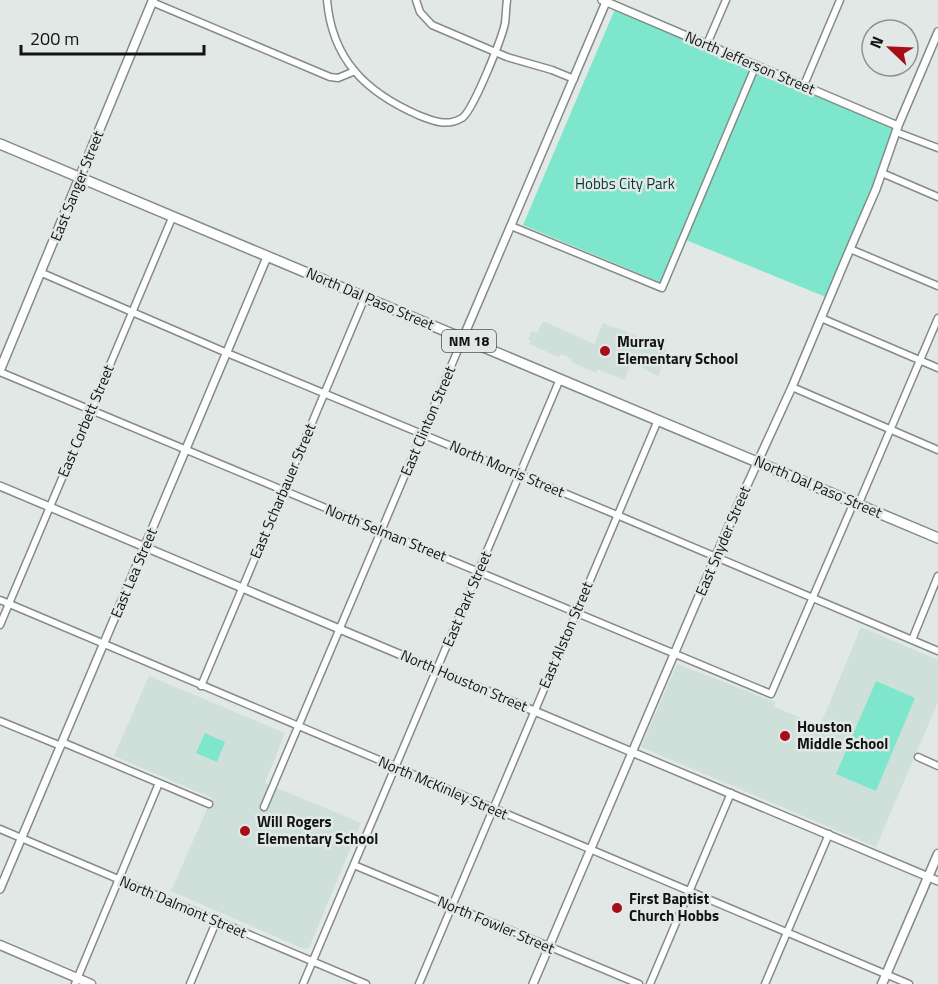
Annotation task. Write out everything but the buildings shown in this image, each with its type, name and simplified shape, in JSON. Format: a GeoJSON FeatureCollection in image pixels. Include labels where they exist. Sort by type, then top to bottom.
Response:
{"type":"FeatureCollection","features":[{"type":"Feature","properties":{"kind":"main road","name":"East Sanger Street"},"geometry":{"type":"LineString","coordinates":[[0,371],[153,1]]}},
{"type":"Feature","properties":{"kind":"main road","name":"North Dal Paso Street"},"geometry":{"type":"LineString","coordinates":[[0,146],[938,538]]}},
{"type":"Feature","properties":{"kind":"main road"},"geometry":{"type":"LineString","coordinates":[[882,984],[938,854]]}},
{"type":"Feature","properties":{"kind":"main road"},"geometry":{"type":"LineString","coordinates":[[0,945],[76,981],[92,984]]}},
{"type":"Feature","properties":{"kind":"street"},"geometry":{"type":"LineString","coordinates":[[327,0],[336,39],[355,71],[376,93],[437,122],[447,123],[467,113],[495,52],[505,23],[507,0]]}},
{"type":"Feature","properties":{"kind":"street"},"geometry":{"type":"LineString","coordinates":[[416,0],[420,12],[432,25],[495,52],[574,79]]}},
{"type":"Feature","properties":{"kind":"street"},"geometry":{"type":"LineString","coordinates":[[707,44],[726,0]]}},
{"type":"Feature","properties":{"kind":"street"},"geometry":{"type":"LineString","coordinates":[[804,85],[840,0]]}},
{"type":"Feature","properties":{"kind":"street"},"geometry":{"type":"LineString","coordinates":[[153,1],[330,77],[355,71]]}},
{"type":"Feature","properties":{"kind":"street","name":"North Jefferson Street"},"geometry":{"type":"LineString","coordinates":[[607,1],[804,85],[897,129]]}},
{"type":"Feature","properties":{"kind":"street","name":"East Clinton Street"},"geometry":{"type":"LineString","coordinates":[[264,807],[607,1]]}},
{"type":"Feature","properties":{"kind":"street","name":"East Snyder Street"},"geometry":{"type":"LineString","coordinates":[[533,984],[716,557],[792,387],[882,173],[897,129],[938,32]]}},
{"type":"Feature","properties":{"kind":"street"},"geometry":{"type":"LineString","coordinates":[[511,226],[662,288],[756,65]]}},
{"type":"Feature","properties":{"kind":"street"},"geometry":{"type":"LineString","coordinates":[[897,129],[938,148]]}},
{"type":"Feature","properties":{"kind":"street"},"geometry":{"type":"LineString","coordinates":[[882,173],[938,197]]}},
{"type":"Feature","properties":{"kind":"street","name":"East Corbett Street"},"geometry":{"type":"LineString","coordinates":[[0,625],[172,218]]}},
{"type":"Feature","properties":{"kind":"street"},"geometry":{"type":"LineString","coordinates":[[850,249],[938,286]]}},
{"type":"Feature","properties":{"kind":"street","name":"East Lea Street"},"geometry":{"type":"LineString","coordinates":[[0,889],[267,256]]}},
{"type":"Feature","properties":{"kind":"street","name":"North Morris Street"},"geometry":{"type":"LineString","coordinates":[[42,273],[938,651]]}},
{"type":"Feature","properties":{"kind":"street","name":"East Scharbauer Street"},"geometry":{"type":"LineString","coordinates":[[201,686],[365,297]]}},
{"type":"Feature","properties":{"kind":"street"},"geometry":{"type":"LineString","coordinates":[[821,318],[938,368]]}},
{"type":"Feature","properties":{"kind":"street"},"geometry":{"type":"LineString","coordinates":[[813,598],[892,429],[938,318]]}},
{"type":"Feature","properties":{"kind":"street","name":"North Selman Street"},"geometry":{"type":"LineString","coordinates":[[0,371],[771,694],[813,598]]}},
{"type":"Feature","properties":{"kind":"street","name":"East Park Street"},"geometry":{"type":"LineString","coordinates":[[303,984],[560,379]]}},
{"type":"Feature","properties":{"kind":"street"},"geometry":{"type":"LineString","coordinates":[[792,387],[938,450]]}},
{"type":"Feature","properties":{"kind":"street","name":"East Alston Street"},"geometry":{"type":"LineString","coordinates":[[419,984],[658,420]]}},
{"type":"Feature","properties":{"kind":"street","name":"North Houston Street"},"geometry":{"type":"LineString","coordinates":[[0,486],[938,881]]}},
{"type":"Feature","properties":{"kind":"street"},"geometry":{"type":"LineString","coordinates":[[912,640],[938,576]]}},
{"type":"Feature","properties":{"kind":"street","name":"North McKinley Street"},"geometry":{"type":"LineString","coordinates":[[0,600],[395,768],[592,848],[909,984]]}},
{"type":"Feature","properties":{"kind":"street"},"geometry":{"type":"LineString","coordinates":[[0,721],[209,804]]}},
{"type":"Feature","properties":{"kind":"street"},"geometry":{"type":"LineString","coordinates":[[918,758],[938,766]]}},
{"type":"Feature","properties":{"kind":"street"},"geometry":{"type":"LineString","coordinates":[[76,981],[159,783]]}},
{"type":"Feature","properties":{"kind":"street"},"geometry":{"type":"LineString","coordinates":[[650,984],[731,793]]}},
{"type":"Feature","properties":{"kind":"street","name":"North Dalmont Street"},"geometry":{"type":"LineString","coordinates":[[0,829],[366,984]]}},
{"type":"Feature","properties":{"kind":"street"},"geometry":{"type":"LineString","coordinates":[[765,984],[829,834]]}},
{"type":"Feature","properties":{"kind":"street","name":"North Fowler Street"},"geometry":{"type":"LineString","coordinates":[[354,865],[639,984]]}},
{"type":"Feature","properties":{"kind":"street"},"geometry":{"type":"LineString","coordinates":[[190,984],[216,922]]}},
{"type":"Feature","properties":{"kind":"shaded area","name":"Murray Elementary School"},"geometry":{"type":"Polygon","coordinates":[[[543,321],[594,344],[603,323],[666,349],[660,362],[663,364],[658,376],[632,362],[624,380],[598,369],[596,373],[571,362],[572,359],[561,354],[559,357],[529,344],[531,340],[528,339],[532,331],[537,333],[543,321]]]}},
{"type":"Feature","properties":{"kind":"shaded area","name":"Houston Middle School"},"geometry":{"type":"Polygon","coordinates":[[[861,627],[938,660],[938,702],[876,847],[641,747],[677,664],[775,702],[775,707],[820,726],[861,627]]]}},
{"type":"Feature","properties":{"kind":"shaded area"},"geometry":{"type":"Polygon","coordinates":[[[149,676],[285,733],[265,783],[361,823],[309,948],[304,949],[171,891],[212,798],[114,756],[149,676]]]}},
{"type":"Feature","properties":{"kind":"green space","name":"Hobbs City Park"},"geometry":{"type":"Polygon","coordinates":[[[615,9],[750,62],[751,72],[753,67],[896,126],[870,195],[826,297],[686,240],[662,283],[523,225],[615,9]]]}},
{"type":"Feature","properties":{"kind":"green space"},"geometry":{"type":"Polygon","coordinates":[[[876,681],[915,698],[876,791],[836,774],[876,681]]]}},
{"type":"Feature","properties":{"kind":"green space"},"geometry":{"type":"Polygon","coordinates":[[[205,733],[225,742],[217,762],[196,753],[205,733]]]}},
{"type":"Feature","properties":{"kind":"place","name":"Murray Elementary School"},"geometry":{"type":"Point","coordinates":[605,351]}},
{"type":"Feature","properties":{"kind":"place","name":"Houston Middle School"},"geometry":{"type":"Point","coordinates":[785,736]}},
{"type":"Feature","properties":{"kind":"place","name":"Will Rogers Elementary School"},"geometry":{"type":"Point","coordinates":[245,831]}},
{"type":"Feature","properties":{"kind":"place","name":"First Baptist Church Hobbs"},"geometry":{"type":"Point","coordinates":[617,908]}}]}
